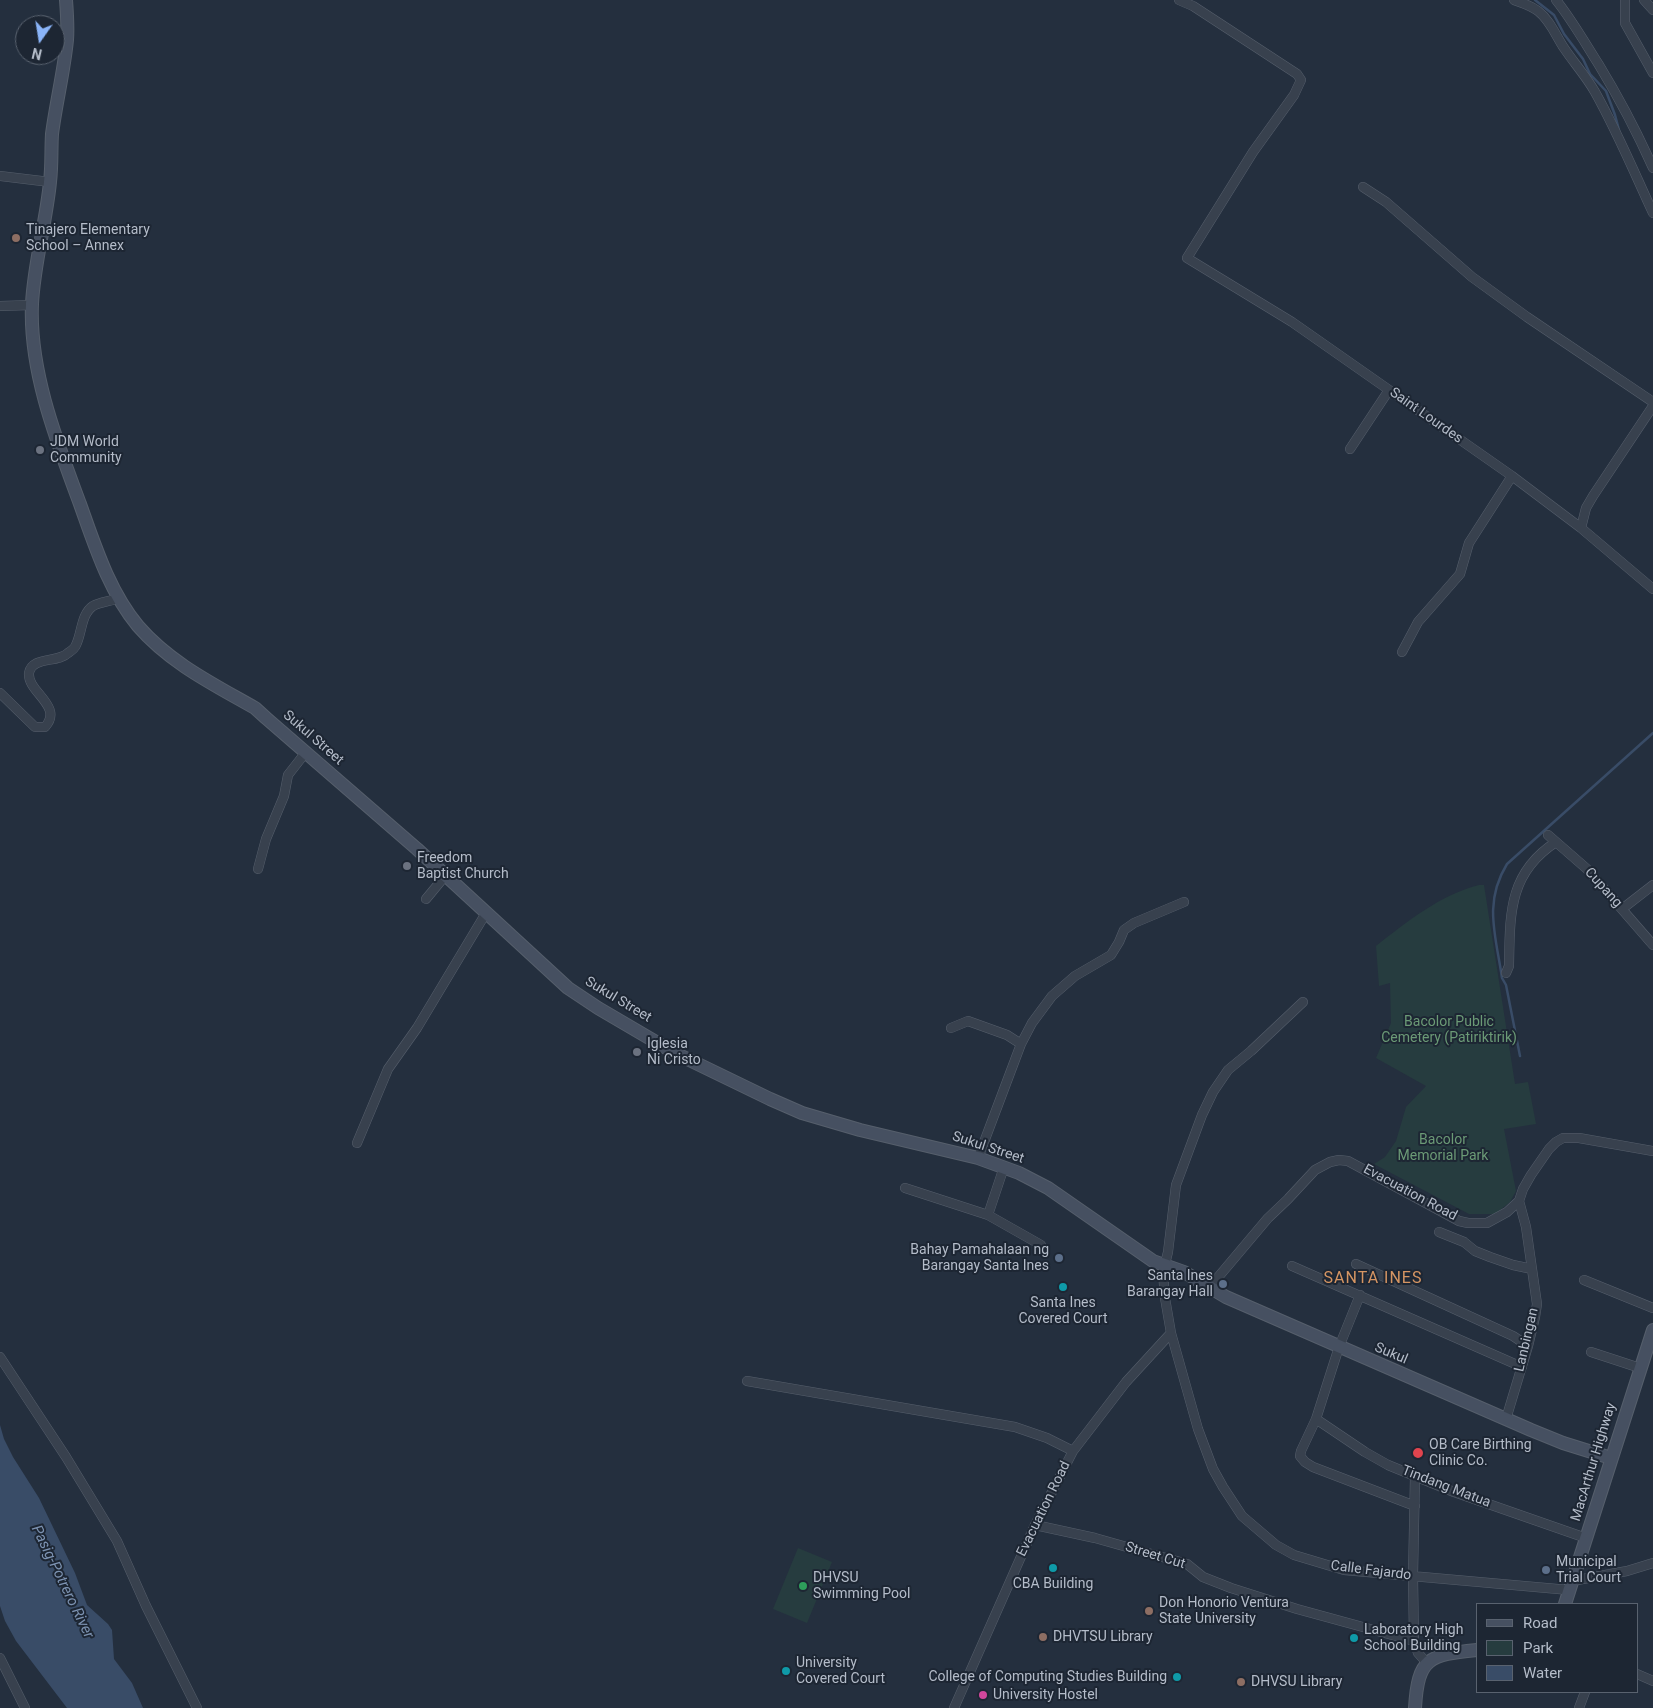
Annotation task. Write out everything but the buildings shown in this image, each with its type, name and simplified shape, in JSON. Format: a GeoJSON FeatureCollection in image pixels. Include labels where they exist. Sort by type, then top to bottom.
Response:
{"type":"FeatureCollection","features":[{"type":"Feature","properties":{"kind":"street","name":"Sukul Street"},"geometry":{"type":"LineString","coordinates":[[66,0],[67,38],[52,134],[50,182],[32,305],[34,345],[38,372],[46,402],[66,466],[102,565],[119,598],[138,625],[179,664],[254,708],[417,849],[486,913],[532,952],[568,988],[598,1008],[673,1052],[770,1100],[826,1121],[978,1158],[1004,1167],[1048,1188],[1148,1258],[1165,1266]]}},
{"type":"Feature","properties":{"kind":"street","name":"Saint Lourdes"},"geometry":{"type":"LineString","coordinates":[[1179,0],[1193,6],[1296,74],[1301,80],[1294,95],[1253,152],[1187,258],[1292,322],[1512,476],[1581,528],[1653,589]]}},
{"type":"Feature","properties":{"kind":"street"},"geometry":{"type":"LineString","coordinates":[[1514,0],[1529,5],[1540,12],[1564,49],[1577,64],[1609,120],[1653,213]]}},
{"type":"Feature","properties":{"kind":"street"},"geometry":{"type":"LineString","coordinates":[[1556,0],[1612,86],[1639,136],[1653,168]]}},
{"type":"Feature","properties":{"kind":"street"},"geometry":{"type":"LineString","coordinates":[[1626,0],[1624,9],[1625,23],[1653,73]]}},
{"type":"Feature","properties":{"kind":"street"},"geometry":{"type":"LineString","coordinates":[[1644,0],[1653,10]]}},
{"type":"Feature","properties":{"kind":"street"},"geometry":{"type":"LineString","coordinates":[[0,176],[50,182]]}},
{"type":"Feature","properties":{"kind":"street"},"geometry":{"type":"LineString","coordinates":[[1363,187],[1386,202],[1472,277],[1527,317],[1653,402]]}},
{"type":"Feature","properties":{"kind":"street"},"geometry":{"type":"LineString","coordinates":[[0,306],[32,305]]}},
{"type":"Feature","properties":{"kind":"street"},"geometry":{"type":"LineString","coordinates":[[1350,449],[1389,390]]}},
{"type":"Feature","properties":{"kind":"street"},"geometry":{"type":"LineString","coordinates":[[1581,528],[1586,508],[1593,496],[1653,406]]}},
{"type":"Feature","properties":{"kind":"street"},"geometry":{"type":"LineString","coordinates":[[1402,652],[1418,622],[1460,574],[1469,542],[1512,476]]}},
{"type":"Feature","properties":{"kind":"street"},"geometry":{"type":"LineString","coordinates":[[0,693],[35,727],[45,728],[49,723],[50,713],[41,695],[30,681],[31,668],[35,664],[65,657],[76,646],[84,619],[92,606],[119,598]]}},
{"type":"Feature","properties":{"kind":"street"},"geometry":{"type":"LineString","coordinates":[[258,869],[266,839],[284,796],[288,774],[306,752]]}},
{"type":"Feature","properties":{"kind":"street","name":"Cupang"},"geometry":{"type":"LineString","coordinates":[[1548,835],[1588,869],[1653,945]]}},
{"type":"Feature","properties":{"kind":"street"},"geometry":{"type":"LineString","coordinates":[[1506,972],[1509,966],[1512,908],[1519,882],[1542,850],[1556,842]]}},
{"type":"Feature","properties":{"kind":"street"},"geometry":{"type":"LineString","coordinates":[[426,899],[445,876]]}},
{"type":"Feature","properties":{"kind":"street"},"geometry":{"type":"LineString","coordinates":[[1622,909],[1653,884]]}},
{"type":"Feature","properties":{"kind":"street"},"geometry":{"type":"LineString","coordinates":[[978,1158],[1020,1044],[1032,1023],[1052,996],[1075,976],[1111,955],[1120,942],[1124,930],[1134,923],[1184,902]]}},
{"type":"Feature","properties":{"kind":"street"},"geometry":{"type":"LineString","coordinates":[[357,1143],[388,1069],[417,1028],[486,913]]}},
{"type":"Feature","properties":{"kind":"street","name":"Calle Fajardo"},"geometry":{"type":"LineString","coordinates":[[1303,1002],[1228,1070],[1213,1092],[1176,1184],[1163,1288],[1171,1333],[1198,1429],[1223,1487],[1242,1516],[1257,1531],[1276,1545],[1294,1556],[1344,1570],[1571,1586],[1653,1563]]}},
{"type":"Feature","properties":{"kind":"street"},"geometry":{"type":"LineString","coordinates":[[951,1028],[968,1021],[1007,1035],[1020,1044]]}},
{"type":"Feature","properties":{"kind":"street","name":"Evacuation Road"},"geometry":{"type":"LineString","coordinates":[[1209,1288],[1268,1218],[1315,1170],[1330,1162],[1339,1160],[1360,1167],[1459,1221],[1468,1223],[1487,1222],[1507,1212],[1519,1201],[1528,1181],[1549,1149],[1563,1138],[1579,1138],[1653,1151]]}},
{"type":"Feature","properties":{"kind":"street"},"geometry":{"type":"LineString","coordinates":[[988,1216],[1004,1167]]}},
{"type":"Feature","properties":{"kind":"street"},"geometry":{"type":"LineString","coordinates":[[905,1188],[988,1216],[1041,1245]]}},
{"type":"Feature","properties":{"kind":"street","name":"Lanbingan"},"geometry":{"type":"LineString","coordinates":[[1506,1419],[1528,1346],[1536,1304],[1526,1227],[1519,1201]]}},
{"type":"Feature","properties":{"kind":"street"},"geometry":{"type":"LineString","coordinates":[[1439,1232],[1464,1242],[1490,1257],[1532,1269]]}},
{"type":"Feature","properties":{"kind":"street"},"geometry":{"type":"LineString","coordinates":[[1356,1264],[1513,1336],[1528,1346]]}},
{"type":"Feature","properties":{"kind":"street","name":"Sukul"},"geometry":{"type":"LineString","coordinates":[[1165,1266],[1184,1272],[1226,1297],[1339,1348],[1563,1444],[1611,1458]]}},
{"type":"Feature","properties":{"kind":"street"},"geometry":{"type":"LineString","coordinates":[[1292,1266],[1522,1367]]}},
{"type":"Feature","properties":{"kind":"street"},"geometry":{"type":"LineString","coordinates":[[1584,1280],[1653,1308]]}},
{"type":"Feature","properties":{"kind":"street"},"geometry":{"type":"LineString","coordinates":[[1360,1295],[1339,1348],[1316,1419],[1300,1456],[1305,1462],[1415,1506]]}},
{"type":"Feature","properties":{"kind":"street","name":"MacArthur Highway"},"geometry":{"type":"LineString","coordinates":[[1564,1603],[1653,1330]]}},
{"type":"Feature","properties":{"kind":"street","name":"Evacuation Road"},"geometry":{"type":"LineString","coordinates":[[954,1708],[1035,1525],[1073,1451],[1126,1382],[1171,1333]]}},
{"type":"Feature","properties":{"kind":"street"},"geometry":{"type":"LineString","coordinates":[[1591,1352],[1640,1368]]}},
{"type":"Feature","properties":{"kind":"street"},"geometry":{"type":"LineString","coordinates":[[0,1357],[66,1457],[117,1541],[146,1606],[197,1708]]}},
{"type":"Feature","properties":{"kind":"street"},"geometry":{"type":"LineString","coordinates":[[747,1381],[1014,1427],[1047,1438],[1073,1451]]}},
{"type":"Feature","properties":{"kind":"street","name":"Tindang Matua"},"geometry":{"type":"LineString","coordinates":[[1316,1419],[1388,1465],[1454,1492],[1586,1538]]}},
{"type":"Feature","properties":{"kind":"street"},"geometry":{"type":"LineString","coordinates":[[1415,1476],[1414,1641],[1418,1653],[1427,1663]]}},
{"type":"Feature","properties":{"kind":"street","name":"Street Cut"},"geometry":{"type":"LineString","coordinates":[[1035,1525],[1095,1538],[1188,1564],[1203,1576],[1231,1588],[1297,1609],[1414,1641]]}},
{"type":"Feature","properties":{"kind":"street"},"geometry":{"type":"LineString","coordinates":[[1415,1708],[1419,1676],[1427,1663],[1446,1653],[1476,1650]]}},
{"type":"Feature","properties":{"kind":"street"},"geometry":{"type":"LineString","coordinates":[[0,1658],[25,1708]]}},
{"type":"Feature","properties":{"kind":"street"},"geometry":{"type":"LineString","coordinates":[[1638,1674],[1653,1681]]}},
{"type":"Feature","properties":{"kind":"street"},"geometry":{"type":"LineString","coordinates":[[1578,1708],[1585,1693]]}},
{"type":"Feature","properties":{"kind":"green space","name":"Bacolor Public Cemetery (Patiriktirik)"},"geometry":{"type":"Polygon","coordinates":[[[1484,885],[1515,1084],[1528,1082],[1536,1124],[1504,1129],[1516,1191],[1510,1202],[1495,1214],[1469,1214],[1374,1164],[1385,1157],[1396,1141],[1406,1107],[1426,1086],[1376,1058],[1391,1023],[1390,983],[1379,986],[1376,946],[1412,918],[1438,902],[1465,889],[1484,885]]]}},
{"type":"Feature","properties":{"kind":"green space","name":"DHVSU Swimming Pool"},"geometry":{"type":"Polygon","coordinates":[[[798,1548],[832,1562],[807,1623],[773,1609],[798,1548]]]}},
{"type":"Feature","properties":{"kind":"water","name":"Pasig-Potrero River"},"geometry":{"type":"Polygon","coordinates":[[[0,1425],[4,1439],[13,1457],[39,1498],[75,1573],[87,1605],[112,1630],[114,1659],[132,1683],[143,1708],[67,1708],[16,1641],[5,1621],[0,1606],[0,1425]]]}},
{"type":"Feature","properties":{"kind":"waterway"},"geometry":{"type":"LineString","coordinates":[[1535,0],[1554,15],[1564,34],[1583,59],[1590,74],[1606,91],[1619,130]]}},
{"type":"Feature","properties":{"kind":"waterway"},"geometry":{"type":"LineString","coordinates":[[1520,1056],[1506,985],[1502,978],[1493,920],[1495,892],[1500,878],[1507,864],[1653,733]]}},
{"type":"Feature","properties":{"kind":"place","name":"Tinajero Elementary School – Annex"},"geometry":{"type":"Point","coordinates":[16,238]}},
{"type":"Feature","properties":{"kind":"place","name":"JDM World Community"},"geometry":{"type":"Point","coordinates":[40,450]}},
{"type":"Feature","properties":{"kind":"place","name":"Freedom Baptist Church"},"geometry":{"type":"Point","coordinates":[407,866]}},
{"type":"Feature","properties":{"kind":"place","name":"Iglesia Ni Cristo"},"geometry":{"type":"Point","coordinates":[637,1052]}},
{"type":"Feature","properties":{"kind":"place","name":"Bahay Pamahalaan ng Barangay Santa Ines"},"geometry":{"type":"Point","coordinates":[1059,1258]}},
{"type":"Feature","properties":{"kind":"place","name":"Santa Ines Barangay Hall"},"geometry":{"type":"Point","coordinates":[1223,1284]}},
{"type":"Feature","properties":{"kind":"place","name":"Santa Ines Covered Court"},"geometry":{"type":"Point","coordinates":[1063,1287]}},
{"type":"Feature","properties":{"kind":"place","name":"OB Care Birthing Clinic Co."},"geometry":{"type":"Point","coordinates":[1418,1453]}},
{"type":"Feature","properties":{"kind":"place","name":"CBA Building"},"geometry":{"type":"Point","coordinates":[1053,1568]}},
{"type":"Feature","properties":{"kind":"place","name":"Municipal Trial Court"},"geometry":{"type":"Point","coordinates":[1546,1570]}},
{"type":"Feature","properties":{"kind":"place","name":"DHVSU Swimming Pool"},"geometry":{"type":"Point","coordinates":[803,1586]}},
{"type":"Feature","properties":{"kind":"place","name":"Don Honorio Ventura State University"},"geometry":{"type":"Point","coordinates":[1149,1611]}},
{"type":"Feature","properties":{"kind":"place","name":"DHVTSU Library"},"geometry":{"type":"Point","coordinates":[1043,1637]}},
{"type":"Feature","properties":{"kind":"place","name":"Laboratory High School Building"},"geometry":{"type":"Point","coordinates":[1354,1638]}},
{"type":"Feature","properties":{"kind":"place","name":"University Covered Court"},"geometry":{"type":"Point","coordinates":[786,1671]}},
{"type":"Feature","properties":{"kind":"place","name":"College of Computing Studies Building"},"geometry":{"type":"Point","coordinates":[1177,1677]}},
{"type":"Feature","properties":{"kind":"place","name":"DHVSU Library"},"geometry":{"type":"Point","coordinates":[1241,1682]}},
{"type":"Feature","properties":{"kind":"place","name":"University Hostel"},"geometry":{"type":"Point","coordinates":[983,1695]}},
{"type":"Feature","properties":{"kind":"district","name":"SANTA INES"},"geometry":{"type":"Point","coordinates":[1373,1279]}},
{"type":"Feature","properties":{"kind":"park label","name":"Bacolor Memorial Park"},"geometry":{"type":"Point","coordinates":[1443,1148]}}]}
